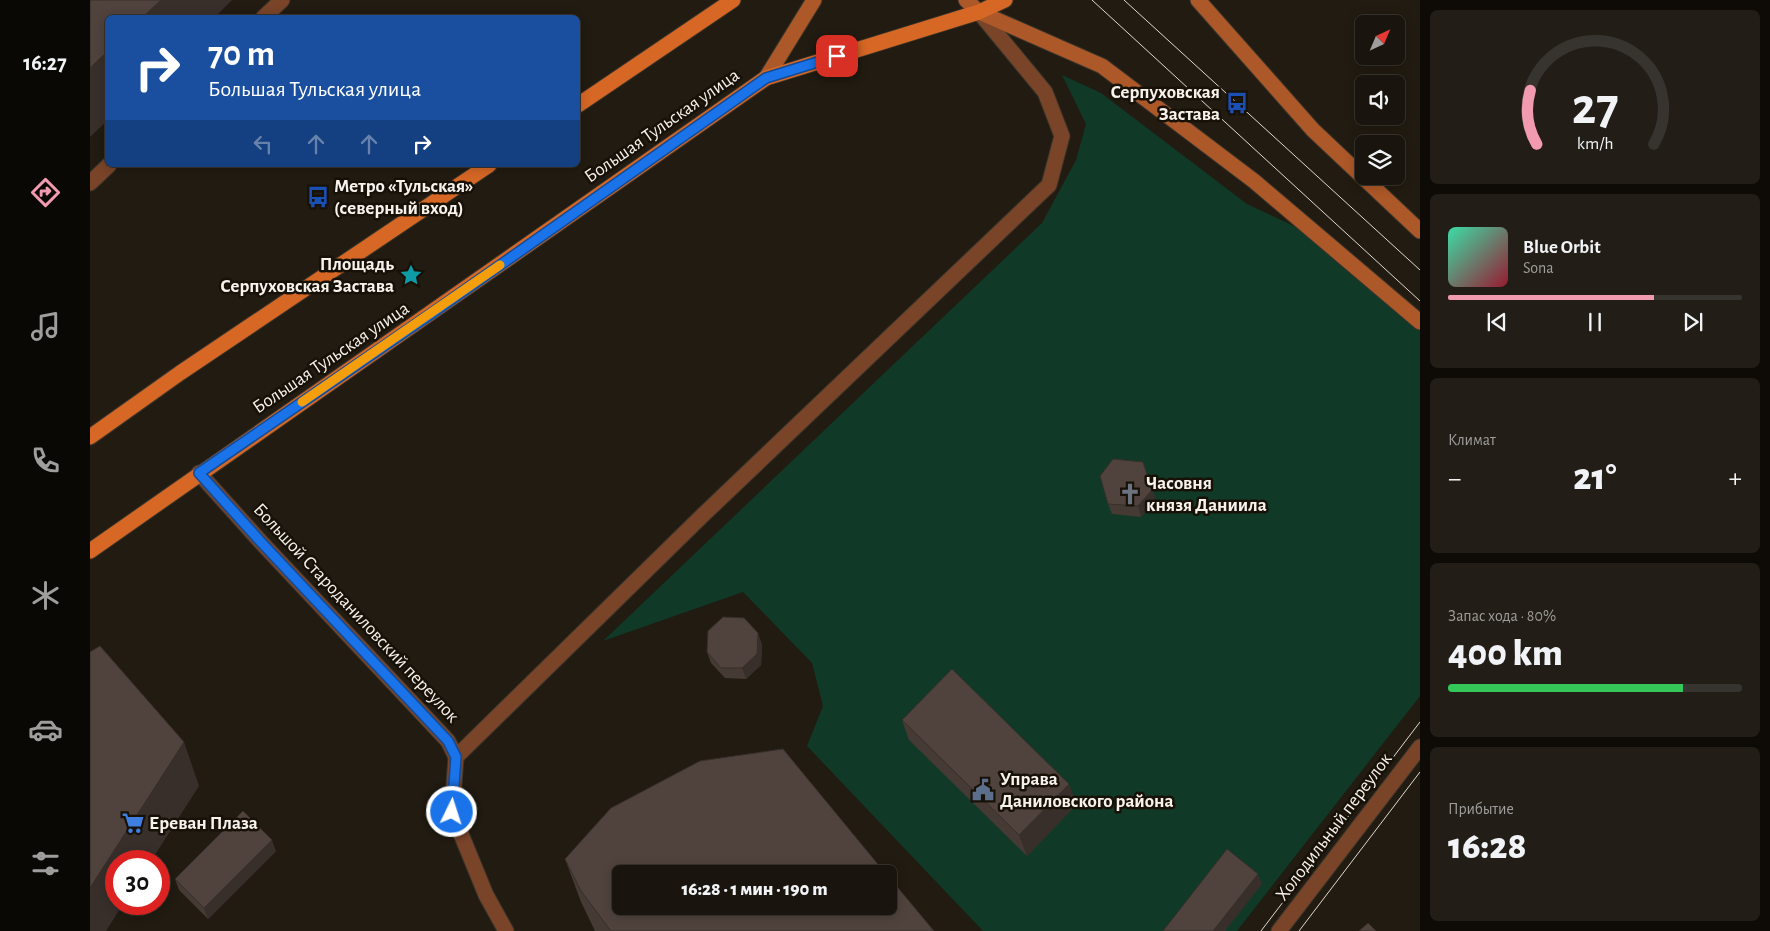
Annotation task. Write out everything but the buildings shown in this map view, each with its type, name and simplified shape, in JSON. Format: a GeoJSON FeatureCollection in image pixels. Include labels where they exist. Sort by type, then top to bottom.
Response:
{"type":"FeatureCollection","features":[{"type":"Feature","properties":{"kind":"main road"},"geometry":{"type":"LineString","coordinates":[[580,104],[718,6],[733,0]]}},
{"type":"Feature","properties":{"kind":"main road"},"geometry":{"type":"LineString","coordinates":[[766,78],[814,0]]}},
{"type":"Feature","properties":{"kind":"main road"},"geometry":{"type":"LineString","coordinates":[[966,0],[979,12],[1102,66],[1254,182],[1420,322]]}},
{"type":"Feature","properties":{"kind":"main road","name":"Большая Тульская улица"},"geometry":{"type":"LineString","coordinates":[[90,551],[766,78],[979,12],[1005,0]]}},
{"type":"Feature","properties":{"kind":"main road"},"geometry":{"type":"LineString","coordinates":[[1198,0],[1313,130],[1420,231]]}},
{"type":"Feature","properties":{"kind":"main road"},"geometry":{"type":"LineString","coordinates":[[90,437],[180,373],[486,167]]}},
{"type":"Feature","properties":{"kind":"street"},"geometry":{"type":"LineString","coordinates":[[266,15],[282,0]]}},
{"type":"Feature","properties":{"kind":"street"},"geometry":{"type":"LineString","coordinates":[[506,931],[486,896],[452,812],[456,757],[704,514],[1049,185],[1062,136],[1045,92],[979,12]]}},
{"type":"Feature","properties":{"kind":"street"},"geometry":{"type":"LineString","coordinates":[[90,183],[107,167]]}},
{"type":"Feature","properties":{"kind":"street","name":"Большой Староданиловский переулок"},"geometry":{"type":"LineString","coordinates":[[199,473],[260,541],[448,741],[456,757]]}},
{"type":"Feature","properties":{"kind":"street","name":"Холодильный переулок"},"geometry":{"type":"LineString","coordinates":[[1279,931],[1420,747]]}},
{"type":"Feature","properties":{"kind":"green space"},"geometry":{"type":"Polygon","coordinates":[[[1062,75],[1101,93],[1247,204],[1315,236],[1420,331],[1420,696],[1237,931],[983,931],[807,746],[823,706],[812,663],[743,592],[603,641],[1042,223],[1076,160],[1086,124],[1062,75]]]}},
{"type":"Feature","properties":{"kind":"tram line"},"geometry":{"type":"LineString","coordinates":[[1092,0],[1420,301]]}},
{"type":"Feature","properties":{"kind":"tram line"},"geometry":{"type":"LineString","coordinates":[[1124,0],[1420,270]]}},
{"type":"Feature","properties":{"kind":"tram line"},"geometry":{"type":"LineString","coordinates":[[1261,931],[1420,722]]}},
{"type":"Feature","properties":{"kind":"tram line"},"geometry":{"type":"LineString","coordinates":[[1299,931],[1420,772]]}},
{"type":"Feature","properties":{"kind":"slow traffic"},"geometry":{"type":"LineString","coordinates":[[302,402],[500,265]]}},
{"type":"Feature","properties":{"kind":"place","name":"Серпуховская Застава"},"geometry":{"type":"Point","coordinates":[1237,103]}},
{"type":"Feature","properties":{"kind":"place","name":"Метро «Тульская» (северный вход)"},"geometry":{"type":"Point","coordinates":[318,197]}},
{"type":"Feature","properties":{"kind":"place","name":"Площадь Серпуховская Застава"},"geometry":{"type":"Point","coordinates":[411,275]}},
{"type":"Feature","properties":{"kind":"place","name":"Часовня князя Даниила"},"geometry":{"type":"Point","coordinates":[1130,494]}},
{"type":"Feature","properties":{"kind":"place","name":"Управа Даниловского района"},"geometry":{"type":"Point","coordinates":[983,790]}},
{"type":"Feature","properties":{"kind":"place","name":"Ереван Плаза"},"geometry":{"type":"Point","coordinates":[133,823]}},
{"type":"Feature","properties":{"kind":"route"},"geometry":{"type":"LineString","coordinates":[[452,812],[456,757],[448,741],[260,541],[199,473],[435,311],[766,78],[837,56]]}}]}
